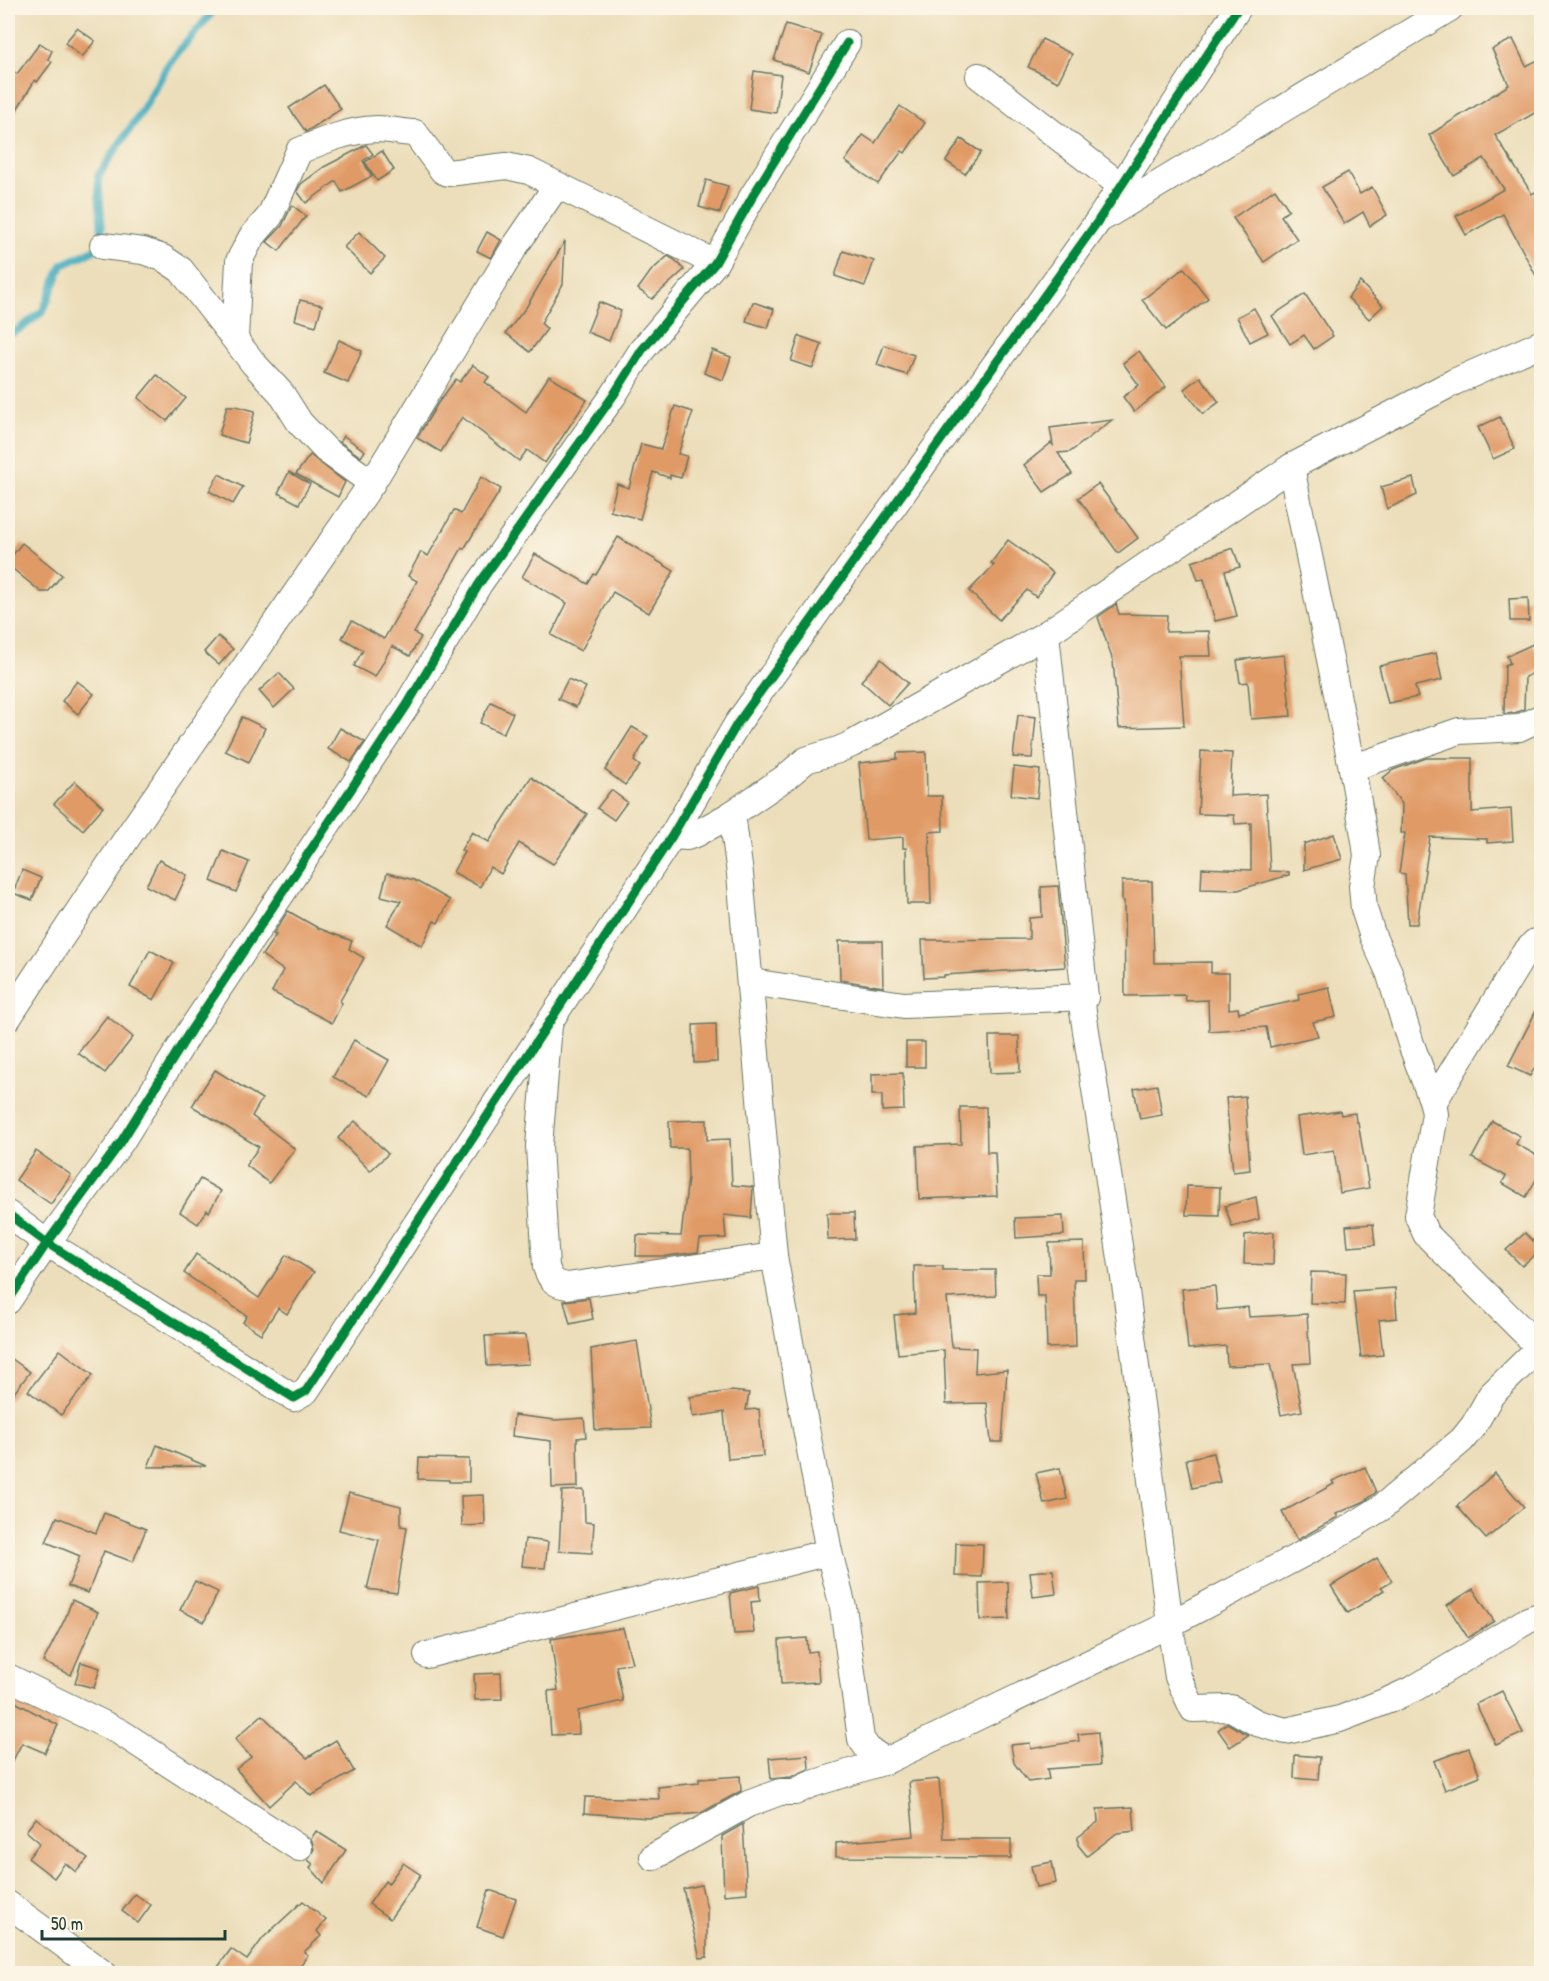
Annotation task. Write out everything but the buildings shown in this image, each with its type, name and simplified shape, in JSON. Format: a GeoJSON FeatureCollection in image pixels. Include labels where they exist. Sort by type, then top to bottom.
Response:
{"type":"FeatureCollection","features":[{"type":"Feature","properties":{"kind":"street"},"geometry":{"type":"LineString","coordinates":[[1128,192],[1238,8]]}},
{"type":"Feature","properties":{"kind":"street"},"geometry":{"type":"LineString","coordinates":[[8,1214],[47,1243],[294,1398],[306,1391],[672,836],[737,724],[1098,221],[1128,192],[1450,8]]}},
{"type":"Feature","properties":{"kind":"street"},"geometry":{"type":"LineString","coordinates":[[8,1301],[47,1243],[121,1142],[191,1030],[407,705],[479,584],[613,396],[642,350],[715,263],[754,194],[847,44]]}},
{"type":"Feature","properties":{"kind":"street"},"geometry":{"type":"LineString","coordinates":[[980,76],[1128,192]]}},
{"type":"Feature","properties":{"kind":"street"},"geometry":{"type":"LineString","coordinates":[[235,338],[239,261],[251,238],[270,216],[299,151],[333,136],[364,131],[379,129],[416,134],[442,171],[506,166],[529,171],[715,263]]}},
{"type":"Feature","properties":{"kind":"street"},"geometry":{"type":"LineString","coordinates":[[8,1018],[127,838],[372,483],[514,248],[557,185]]}},
{"type":"Feature","properties":{"kind":"street"},"geometry":{"type":"LineString","coordinates":[[103,246],[143,251],[163,258],[181,270],[254,364],[281,393],[300,423],[326,450],[372,483]]}},
{"type":"Feature","properties":{"kind":"street"},"geometry":{"type":"LineString","coordinates":[[672,836],[687,837],[696,834],[732,814],[786,777],[806,760],[852,744],[1046,634],[1291,467],[1455,382],[1542,343]]}},
{"type":"Feature","properties":{"kind":"street"},"geometry":{"type":"LineString","coordinates":[[653,1857],[748,1804],[780,1792],[795,1792],[809,1785],[886,1761],[1170,1624],[1335,1537],[1381,1508],[1462,1440],[1474,1425],[1491,1395],[1540,1346],[1426,1233],[1418,1216],[1434,1128],[1433,1102],[1411,1044],[1389,972],[1373,937],[1364,909],[1362,886],[1367,856],[1352,768],[1291,467]]}},
{"type":"Feature","properties":{"kind":"street"},"geometry":{"type":"LineString","coordinates":[[1046,634],[1085,997],[1082,1005],[1126,1290],[1178,1677],[1193,1708],[1231,1708],[1257,1723],[1286,1731],[1340,1719],[1414,1688],[1528,1620],[1542,1615]]}},
{"type":"Feature","properties":{"kind":"street"},"geometry":{"type":"LineString","coordinates":[[1352,768],[1459,731],[1519,728],[1542,717]]}},
{"type":"Feature","properties":{"kind":"street"},"geometry":{"type":"LineString","coordinates":[[732,814],[750,982],[774,1256],[829,1552],[843,1607],[861,1738],[868,1749],[886,1761]]}},
{"type":"Feature","properties":{"kind":"street"},"geometry":{"type":"LineString","coordinates":[[1433,1102],[1524,954],[1535,942],[1542,941]]}},
{"type":"Feature","properties":{"kind":"street"},"geometry":{"type":"LineString","coordinates":[[750,982],[904,1005],[1085,997]]}},
{"type":"Feature","properties":{"kind":"street"},"geometry":{"type":"LineString","coordinates":[[549,1022],[539,1146],[546,1267],[550,1278],[567,1286],[774,1256]]}},
{"type":"Feature","properties":{"kind":"street"},"geometry":{"type":"LineString","coordinates":[[427,1655],[829,1552]]}},
{"type":"Feature","properties":{"kind":"street"},"geometry":{"type":"LineString","coordinates":[[8,1677],[120,1732],[299,1848]]}},
{"type":"Feature","properties":{"kind":"street"},"geometry":{"type":"LineString","coordinates":[[8,1904],[104,1974]]}},
{"type":"Feature","properties":{"kind":"waterway"},"geometry":{"type":"LineString","coordinates":[[8,335],[20,329],[43,311],[62,265],[103,246],[98,176],[142,111],[169,63],[216,8]]}},
{"type":"Feature","properties":{"kind":"cycle path"},"geometry":{"type":"LineString","coordinates":[[8,1214],[47,1243],[294,1398],[306,1391],[672,836],[737,724],[1098,221],[1238,8]]}},
{"type":"Feature","properties":{"kind":"cycle path"},"geometry":{"type":"LineString","coordinates":[[8,1301],[47,1243],[121,1142],[191,1030],[407,705],[479,584],[613,396],[642,350],[715,263],[754,194],[847,43]]}}]}
